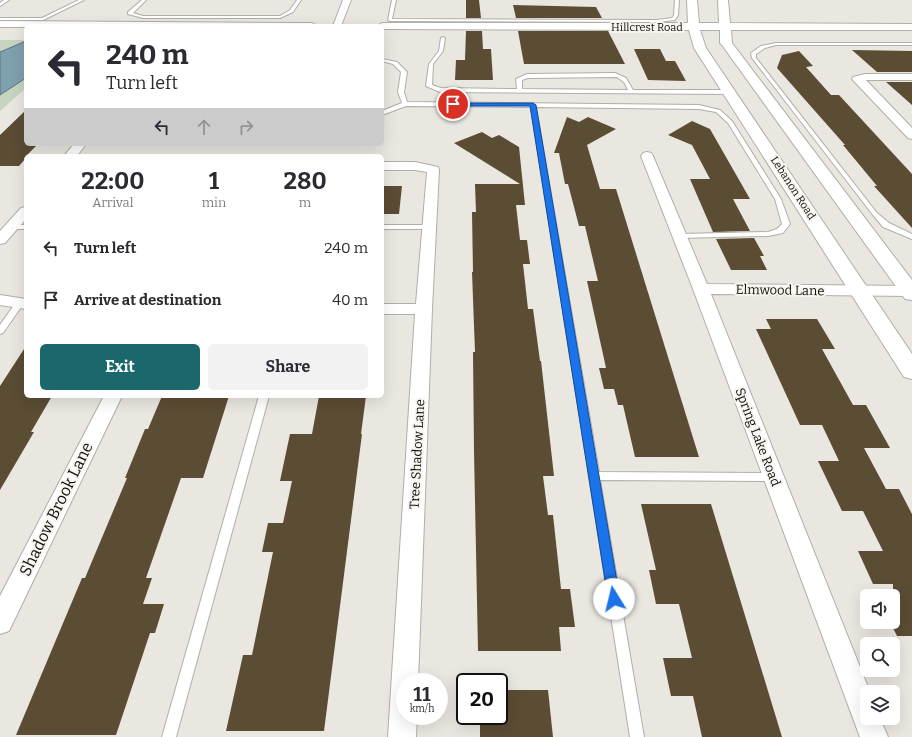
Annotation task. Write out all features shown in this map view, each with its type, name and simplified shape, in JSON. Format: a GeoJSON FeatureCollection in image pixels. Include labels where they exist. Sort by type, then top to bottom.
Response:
{"type":"FeatureCollection","features":[{"type":"Feature","properties":{"kind":"main road","name":"Lebanon Road"},"geometry":{"type":"LineString","coordinates":[[692,0],[694,33],[700,48],[912,371]]}},
{"type":"Feature","properties":{"kind":"main road"},"geometry":{"type":"LineString","coordinates":[[723,0],[729,34],[726,43],[911,292]]}},
{"type":"Feature","properties":{"kind":"main road"},"geometry":{"type":"LineString","coordinates":[[1,24],[24,24]]}},
{"type":"Feature","properties":{"kind":"main road","name":"Hillcrest Road"},"geometry":{"type":"LineString","coordinates":[[384,26],[446,34],[729,34],[912,27]]}},
{"type":"Feature","properties":{"kind":"main road","name":"Hillcrest Road"},"geometry":{"type":"LineString","coordinates":[[569,38],[694,33]]}},
{"type":"Feature","properties":{"kind":"main road","name":"Hillcrest Road"},"geometry":{"type":"LineString","coordinates":[[428,38],[446,34]]}},
{"type":"Feature","properties":{"kind":"main road"},"geometry":{"type":"LineString","coordinates":[[760,38],[912,39]]}},
{"type":"Feature","properties":{"kind":"street"},"geometry":{"type":"LineString","coordinates":[[338,24],[347,0]]}},
{"type":"Feature","properties":{"kind":"street"},"geometry":{"type":"LineString","coordinates":[[912,77],[865,77],[857,79],[860,79],[862,84],[912,135]]}},
{"type":"Feature","properties":{"kind":"street"},"geometry":{"type":"LineString","coordinates":[[72,154],[78,146]]}},
{"type":"Feature","properties":{"kind":"street","name":"Spring Lake Road"},"geometry":{"type":"LineString","coordinates":[[647,156],[701,289],[874,737]]}},
{"type":"Feature","properties":{"kind":"street","name":"Tree Shadow Lane"},"geometry":{"type":"LineString","coordinates":[[384,166],[415,166],[433,170],[424,309],[402,737]]}},
{"type":"Feature","properties":{"kind":"street"},"geometry":{"type":"LineString","coordinates":[[0,240],[19,227],[24,216]]}},
{"type":"Feature","properties":{"kind":"street","name":"Elmwood Lane"},"geometry":{"type":"LineString","coordinates":[[701,289],[911,292]]}},
{"type":"Feature","properties":{"kind":"street"},"geometry":{"type":"LineString","coordinates":[[0,300],[23,304]]}},
{"type":"Feature","properties":{"kind":"street"},"geometry":{"type":"LineString","coordinates":[[384,309],[424,309]]}},
{"type":"Feature","properties":{"kind":"street","name":"Shadow Brook Lane"},"geometry":{"type":"LineString","coordinates":[[0,622],[112,398]]}},
{"type":"Feature","properties":{"kind":"lane"},"geometry":{"type":"LineString","coordinates":[[0,4],[7,0]]}},
{"type":"Feature","properties":{"kind":"lane"},"geometry":{"type":"LineString","coordinates":[[1,24],[43,19],[82,0]]}},
{"type":"Feature","properties":{"kind":"lane"},"geometry":{"type":"LineString","coordinates":[[144,0],[130,13],[143,17],[280,17],[288,14],[294,9],[299,0]]}},
{"type":"Feature","properties":{"kind":"lane"},"geometry":{"type":"LineString","coordinates":[[394,0],[390,20],[657,21],[672,19],[676,15],[677,0]]}},
{"type":"Feature","properties":{"kind":"lane"},"geometry":{"type":"LineString","coordinates":[[446,34],[441,51],[431,64],[429,86],[444,91],[730,92]]}},
{"type":"Feature","properties":{"kind":"lane"},"geometry":{"type":"LineString","coordinates":[[912,44],[776,44],[762,47],[753,54],[754,58],[875,214],[886,225],[912,237]]}},
{"type":"Feature","properties":{"kind":"lane"},"geometry":{"type":"LineString","coordinates":[[384,60],[394,61],[399,64],[404,72],[401,92],[405,104]]}},
{"type":"Feature","properties":{"kind":"lane"},"geometry":{"type":"LineString","coordinates":[[520,91],[520,79],[527,76],[615,75],[623,77],[627,80],[631,92]]}},
{"type":"Feature","properties":{"kind":"lane"},"geometry":{"type":"LineString","coordinates":[[384,112],[405,104],[699,106],[718,111],[730,122],[778,199],[786,224],[780,231],[768,234],[679,236]]}},
{"type":"Feature","properties":{"kind":"lane"},"geometry":{"type":"LineString","coordinates":[[533,105],[637,737]]}},
{"type":"Feature","properties":{"kind":"lane"},"geometry":{"type":"LineString","coordinates":[[384,227],[430,227]]}},
{"type":"Feature","properties":{"kind":"lane"},"geometry":{"type":"LineString","coordinates":[[0,332],[23,304]]}},
{"type":"Feature","properties":{"kind":"lane"},"geometry":{"type":"LineString","coordinates":[[169,737],[263,398]]}},
{"type":"Feature","properties":{"kind":"lane"},"geometry":{"type":"LineString","coordinates":[[594,476],[773,477]]}},
{"type":"Feature","properties":{"kind":"green space"},"geometry":{"type":"Polygon","coordinates":[[[0,40],[24,40],[24,90],[0,111],[0,40]]]}},
{"type":"Feature","properties":{"kind":"water"},"geometry":{"type":"Polygon","coordinates":[[[24,42],[24,79],[0,95],[0,52],[24,42]]]}},
{"type":"Feature","properties":{"kind":"building"},"geometry":{"type":"Polygon","coordinates":[[[466,0],[479,0],[481,18],[466,18],[466,0]]]}},
{"type":"Feature","properties":{"kind":"building"},"geometry":{"type":"Polygon","coordinates":[[[513,5],[596,7],[602,18],[516,18],[513,5]]]}},
{"type":"Feature","properties":{"kind":"building"},"geometry":{"type":"Polygon","coordinates":[[[466,31],[482,31],[483,49],[491,49],[493,80],[455,80],[456,60],[465,60],[466,31]]]}},
{"type":"Feature","properties":{"kind":"building"},"geometry":{"type":"Polygon","coordinates":[[[518,31],[608,31],[625,64],[524,64],[518,31]]]}},
{"type":"Feature","properties":{"kind":"building"},"geometry":{"type":"Polygon","coordinates":[[[634,49],[660,49],[666,61],[675,61],[686,81],[648,80],[634,49]]]}},
{"type":"Feature","properties":{"kind":"building"},"geometry":{"type":"Polygon","coordinates":[[[852,50],[912,51],[912,72],[877,72],[852,50]]]}},
{"type":"Feature","properties":{"kind":"building"},"geometry":{"type":"Polygon","coordinates":[[[799,51],[813,66],[806,67],[831,95],[839,95],[912,174],[912,228],[874,186],[877,186],[843,145],[845,145],[777,68],[782,55],[799,51]]]}},
{"type":"Feature","properties":{"kind":"building"},"geometry":{"type":"Polygon","coordinates":[[[886,82],[912,82],[912,105],[886,82]]]}},
{"type":"Feature","properties":{"kind":"building"},"geometry":{"type":"Polygon","coordinates":[[[24,112],[24,146],[36,146],[28,154],[24,154],[24,160],[19,166],[0,166],[0,135],[24,112]]]}},
{"type":"Feature","properties":{"kind":"building"},"geometry":{"type":"Polygon","coordinates":[[[567,117],[579,122],[588,117],[616,129],[587,145],[600,189],[616,189],[699,457],[635,457],[623,405],[618,405],[614,389],[604,389],[599,368],[606,368],[587,281],[598,281],[585,226],[579,226],[568,184],[565,184],[559,153],[554,153],[567,117]]]}},
{"type":"Feature","properties":{"kind":"building"},"geometry":{"type":"Polygon","coordinates":[[[692,121],[710,129],[750,199],[733,199],[750,231],[713,232],[690,179],[710,179],[692,145],[668,135],[692,121]]]}},
{"type":"Feature","properties":{"kind":"building"},"geometry":{"type":"Polygon","coordinates":[[[482,132],[492,138],[499,135],[519,147],[525,205],[516,205],[520,240],[527,240],[530,264],[523,264],[528,309],[533,309],[541,361],[554,476],[543,476],[548,515],[553,515],[561,589],[570,589],[575,627],[559,627],[561,651],[478,651],[474,451],[473,352],[475,352],[472,272],[472,212],[476,212],[475,184],[520,184],[454,143],[482,132]]]}},
{"type":"Feature","properties":{"kind":"building"},"geometry":{"type":"Polygon","coordinates":[[[384,186],[402,186],[399,214],[384,214],[384,186]]]}},
{"type":"Feature","properties":{"kind":"building"},"geometry":{"type":"Polygon","coordinates":[[[754,238],[764,256],[760,256],[767,270],[731,270],[716,239],[754,238]]]}},
{"type":"Feature","properties":{"kind":"building"},"geometry":{"type":"Polygon","coordinates":[[[766,319],[817,319],[835,349],[822,349],[853,405],[866,405],[890,448],[864,448],[886,489],[899,489],[912,514],[912,636],[897,636],[894,629],[900,629],[900,589],[893,589],[893,584],[873,584],[858,551],[883,551],[863,511],[842,511],[818,461],[839,461],[822,425],[800,425],[756,329],[771,329],[766,319]]]}},
{"type":"Feature","properties":{"kind":"building"},"geometry":{"type":"Polygon","coordinates":[[[24,349],[24,398],[51,398],[31,432],[34,432],[0,490],[0,386],[24,349]]]}},
{"type":"Feature","properties":{"kind":"building"},"geometry":{"type":"Polygon","coordinates":[[[161,398],[228,398],[203,478],[181,478],[146,578],[152,578],[143,604],[164,604],[155,633],[150,633],[116,735],[16,735],[82,578],[85,578],[127,478],[125,478],[145,429],[148,429],[161,398]]]}},
{"type":"Feature","properties":{"kind":"building"},"geometry":{"type":"Polygon","coordinates":[[[319,398],[366,398],[324,731],[226,731],[243,655],[252,655],[273,552],[262,552],[268,523],[283,523],[292,481],[280,481],[290,434],[312,434],[319,398]]]}},
{"type":"Feature","properties":{"kind":"building"},"geometry":{"type":"Polygon","coordinates":[[[641,504],[711,504],[782,737],[702,737],[693,696],[671,696],[663,658],[692,658],[679,604],[656,604],[649,570],[656,570],[641,504]]]}},
{"type":"Feature","properties":{"kind":"building"},"geometry":{"type":"Polygon","coordinates":[[[508,690],[548,690],[553,737],[480,737],[480,725],[508,725],[508,690]]]}},
{"type":"Feature","properties":{"kind":"route"},"geometry":{"type":"LineString","coordinates":[[453,104],[533,105],[614,599]]}}]}
